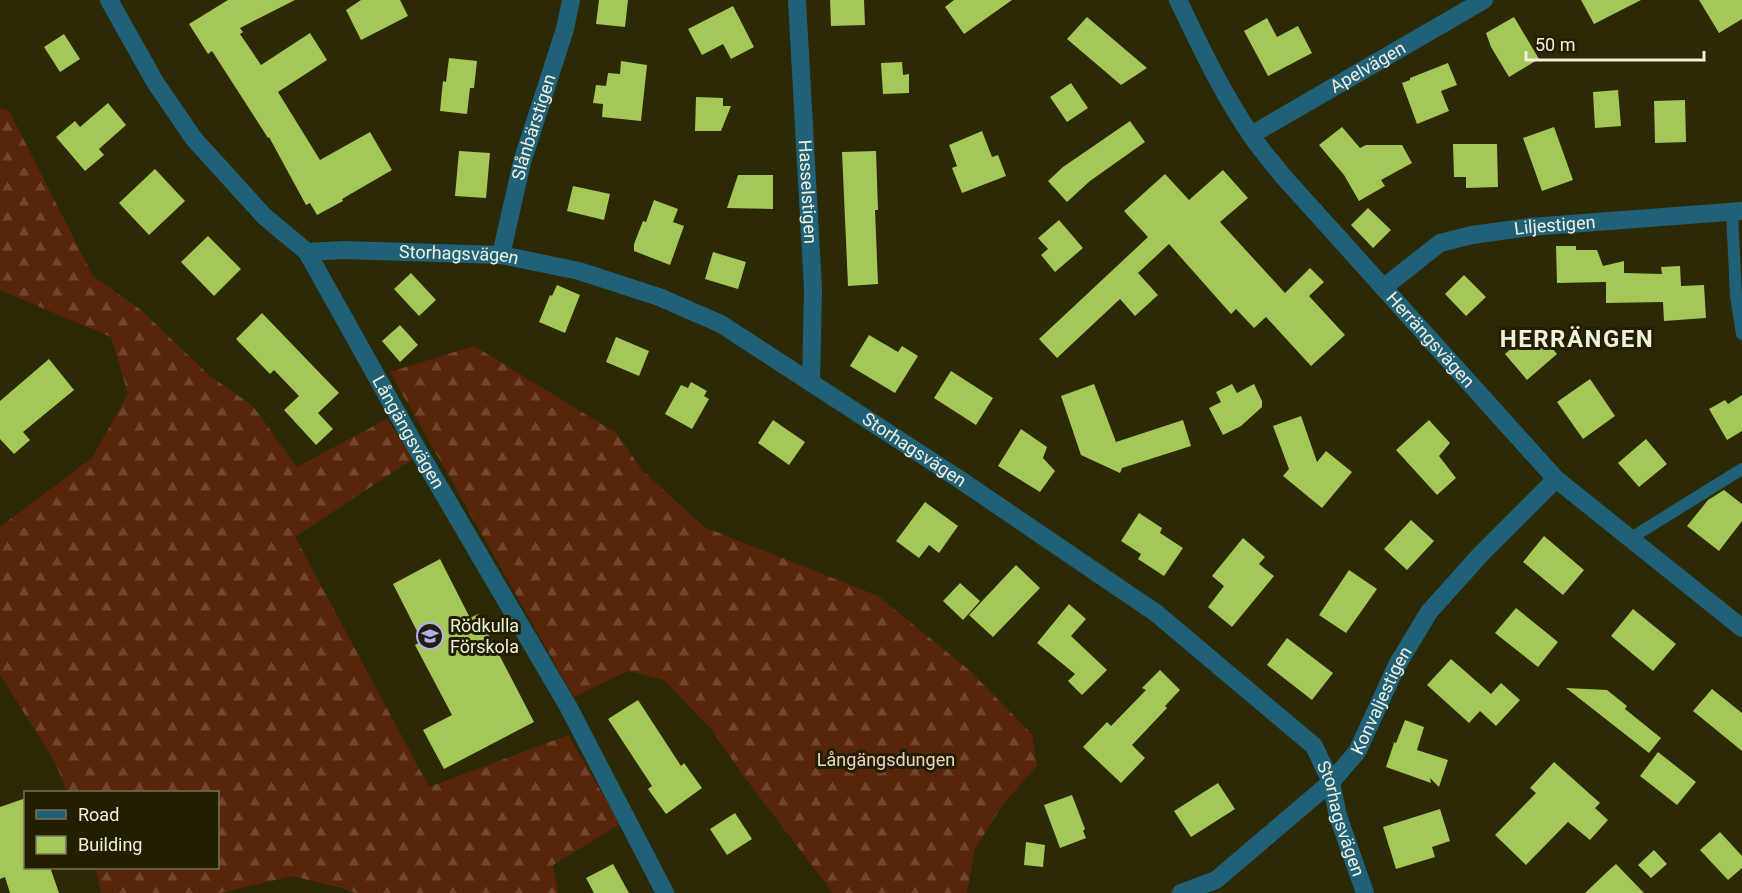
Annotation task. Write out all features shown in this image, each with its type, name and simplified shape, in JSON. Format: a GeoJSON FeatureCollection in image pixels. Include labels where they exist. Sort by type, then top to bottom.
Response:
{"type":"FeatureCollection","features":[{"type":"Feature","properties":{"kind":"street","name":"Långängsvägen"},"geometry":{"type":"LineString","coordinates":[[109,0],[155,82],[195,139],[264,216],[307,252],[416,447],[569,708],[665,893]]}},
{"type":"Feature","properties":{"kind":"street","name":"Slånbärstigen"},"geometry":{"type":"LineString","coordinates":[[501,255],[522,162],[565,29],[571,0]]}},
{"type":"Feature","properties":{"kind":"street","name":"Hasselstigen"},"geometry":{"type":"LineString","coordinates":[[797,0],[813,290],[811,382]]}},
{"type":"Feature","properties":{"kind":"street","name":"Herrängsvägen"},"geometry":{"type":"LineString","coordinates":[[1178,0],[1202,50],[1251,135],[1282,175],[1383,288],[1556,480],[1742,628]]}},
{"type":"Feature","properties":{"kind":"street","name":"Apelvägen"},"geometry":{"type":"LineString","coordinates":[[1251,135],[1484,0]]}},
{"type":"Feature","properties":{"kind":"street","name":"Liljestigen"},"geometry":{"type":"LineString","coordinates":[[1383,288],[1440,243],[1472,235],[1530,227],[1737,212]]}},
{"type":"Feature","properties":{"kind":"street","name":"Storhagsvägen"},"geometry":{"type":"LineString","coordinates":[[307,252],[376,251],[501,255],[579,271],[659,297],[721,324],[959,479],[1156,613],[1314,746],[1331,782],[1338,816],[1365,893]]}},
{"type":"Feature","properties":{"kind":"street","name":"Konvaljestigen"},"geometry":{"type":"LineString","coordinates":[[1181,893],[1216,880],[1331,782],[1356,752],[1397,665],[1430,612],[1481,554],[1556,480]]}},
{"type":"Feature","properties":{"kind":"lane"},"geometry":{"type":"LineString","coordinates":[[1737,212],[1736,296],[1742,334]]}},
{"type":"Feature","properties":{"kind":"lane"},"geometry":{"type":"LineString","coordinates":[[1631,538],[1742,469]]}},
{"type":"Feature","properties":{"kind":"green space"},"geometry":{"type":"Polygon","coordinates":[[[0,108],[9,111],[93,276],[141,310],[210,376],[253,406],[297,467],[387,419],[413,459],[295,537],[429,787],[568,735],[620,824],[553,865],[558,893],[356,893],[292,876],[220,893],[101,893],[96,869],[219,869],[219,791],[67,791],[55,762],[0,675],[0,527],[92,458],[128,394],[111,337],[0,290],[0,108]]]}},
{"type":"Feature","properties":{"kind":"green space","name":"Långängsdungen"},"geometry":{"type":"Polygon","coordinates":[[[474,346],[616,433],[642,470],[704,527],[878,596],[969,670],[1032,734],[1037,766],[1003,804],[975,849],[967,893],[833,893],[711,729],[664,680],[628,671],[574,697],[390,372],[474,346]]]}},
{"type":"Feature","properties":{"kind":"building"},"geometry":{"type":"Polygon","coordinates":[[[228,0],[295,0],[240,28],[243,32],[240,34],[261,65],[310,33],[327,60],[278,92],[320,160],[370,132],[392,170],[317,215],[310,203],[306,205],[269,137],[212,51],[208,54],[189,24],[228,0]]]}},
{"type":"Feature","properties":{"kind":"building"},"geometry":{"type":"Polygon","coordinates":[[[361,0],[400,0],[408,16],[361,40],[346,10],[361,0]]]}},
{"type":"Feature","properties":{"kind":"building"},"geometry":{"type":"Polygon","coordinates":[[[599,0],[628,0],[625,27],[596,24],[599,0]]]}},
{"type":"Feature","properties":{"kind":"building"},"geometry":{"type":"Polygon","coordinates":[[[830,0],[864,0],[865,25],[831,26],[830,0]]]}},
{"type":"Feature","properties":{"kind":"building"},"geometry":{"type":"Polygon","coordinates":[[[954,0],[1012,0],[964,34],[945,7],[954,0]]]}},
{"type":"Feature","properties":{"kind":"building"},"geometry":{"type":"Polygon","coordinates":[[[1581,0],[1641,0],[1594,24],[1581,0]]]}},
{"type":"Feature","properties":{"kind":"building"},"geometry":{"type":"Polygon","coordinates":[[[1699,0],[1742,0],[1742,19],[1719,33],[1699,0]]]}},
{"type":"Feature","properties":{"kind":"building"},"geometry":{"type":"Polygon","coordinates":[[[733,6],[754,47],[731,59],[723,44],[702,55],[688,29],[733,6]]]}},
{"type":"Feature","properties":{"kind":"building"},"geometry":{"type":"Polygon","coordinates":[[[1087,17],[1147,68],[1121,85],[1067,39],[1087,17]]]}},
{"type":"Feature","properties":{"kind":"building"},"geometry":{"type":"Polygon","coordinates":[[[1514,17],[1539,59],[1509,77],[1491,47],[1486,33],[1514,17]]]}},
{"type":"Feature","properties":{"kind":"building"},"geometry":{"type":"Polygon","coordinates":[[[1267,18],[1277,37],[1298,26],[1312,53],[1268,76],[1244,31],[1267,18]]]}},
{"type":"Feature","properties":{"kind":"building"},"geometry":{"type":"Polygon","coordinates":[[[64,34],[80,59],[60,72],[44,47],[64,34]]]}},
{"type":"Feature","properties":{"kind":"building"},"geometry":{"type":"Polygon","coordinates":[[[449,58],[477,61],[474,88],[470,88],[467,114],[440,111],[443,81],[446,82],[449,58]]]}},
{"type":"Feature","properties":{"kind":"building"},"geometry":{"type":"Polygon","coordinates":[[[621,61],[647,65],[641,121],[602,117],[603,104],[593,103],[596,85],[606,86],[608,73],[620,74],[621,61]]]}},
{"type":"Feature","properties":{"kind":"building"},"geometry":{"type":"Polygon","coordinates":[[[902,62],[903,75],[909,74],[909,93],[883,94],[881,63],[902,62]]]}},
{"type":"Feature","properties":{"kind":"building"},"geometry":{"type":"Polygon","coordinates":[[[1448,63],[1457,85],[1441,91],[1449,111],[1417,124],[1402,83],[1448,63]]]}},
{"type":"Feature","properties":{"kind":"building"},"geometry":{"type":"Polygon","coordinates":[[[1071,83],[1088,108],[1067,122],[1050,97],[1071,83]]]}},
{"type":"Feature","properties":{"kind":"building"},"geometry":{"type":"Polygon","coordinates":[[[1618,90],[1621,126],[1595,128],[1593,92],[1618,90]]]}},
{"type":"Feature","properties":{"kind":"building"},"geometry":{"type":"Polygon","coordinates":[[[696,97],[723,98],[723,106],[731,106],[721,131],[695,131],[696,97]]]}},
{"type":"Feature","properties":{"kind":"building"},"geometry":{"type":"Polygon","coordinates":[[[1685,100],[1686,142],[1655,143],[1654,101],[1685,100]]]}},
{"type":"Feature","properties":{"kind":"building"},"geometry":{"type":"Polygon","coordinates":[[[108,103],[126,125],[99,149],[104,155],[85,171],[56,137],[75,121],[80,127],[108,103]]]}},
{"type":"Feature","properties":{"kind":"building"},"geometry":{"type":"Polygon","coordinates":[[[1130,121],[1145,142],[1090,181],[1067,202],[1048,181],[1063,167],[1130,121]]]}},
{"type":"Feature","properties":{"kind":"building"},"geometry":{"type":"Polygon","coordinates":[[[1342,127],[1360,148],[1366,145],[1402,145],[1412,163],[1381,180],[1385,186],[1359,201],[1344,175],[1319,145],[1342,127]]]}},
{"type":"Feature","properties":{"kind":"building"},"geometry":{"type":"Polygon","coordinates":[[[1554,127],[1573,180],[1542,191],[1523,138],[1554,127]]]}},
{"type":"Feature","properties":{"kind":"building"},"geometry":{"type":"Polygon","coordinates":[[[982,131],[992,157],[998,155],[1006,176],[962,193],[952,168],[957,166],[949,145],[982,131]]]}},
{"type":"Feature","properties":{"kind":"building"},"geometry":{"type":"Polygon","coordinates":[[[1453,144],[1497,144],[1498,187],[1466,188],[1466,177],[1454,177],[1453,144]]]}},
{"type":"Feature","properties":{"kind":"building"},"geometry":{"type":"Polygon","coordinates":[[[459,151],[490,153],[486,198],[455,196],[459,151]]]}},
{"type":"Feature","properties":{"kind":"building"},"geometry":{"type":"Polygon","coordinates":[[[876,151],[878,210],[875,210],[878,284],[848,286],[842,152],[876,151]]]}},
{"type":"Feature","properties":{"kind":"building"},"geometry":{"type":"Polygon","coordinates":[[[155,169],[185,201],[149,235],[119,203],[155,169]]]}},
{"type":"Feature","properties":{"kind":"building"},"geometry":{"type":"Polygon","coordinates":[[[1223,170],[1248,198],[1220,222],[1285,293],[1310,268],[1324,282],[1309,296],[1345,335],[1311,366],[1266,317],[1254,328],[1236,309],[1231,314],[1169,244],[1138,273],[1158,295],[1135,316],[1120,299],[1057,358],[1039,339],[1148,237],[1124,211],[1165,174],[1189,200],[1223,170]]]}},
{"type":"Feature","properties":{"kind":"building"},"geometry":{"type":"Polygon","coordinates":[[[738,175],[773,175],[773,209],[727,208],[738,175]]]}},
{"type":"Feature","properties":{"kind":"building"},"geometry":{"type":"Polygon","coordinates":[[[573,186],[610,194],[604,220],[567,211],[573,186]]]}},
{"type":"Feature","properties":{"kind":"building"},"geometry":{"type":"Polygon","coordinates":[[[654,200],[678,209],[673,222],[684,226],[670,265],[634,251],[634,244],[643,221],[646,222],[654,200]]]}},
{"type":"Feature","properties":{"kind":"building"},"geometry":{"type":"Polygon","coordinates":[[[1368,208],[1391,230],[1373,248],[1351,225],[1368,208]]]}},
{"type":"Feature","properties":{"kind":"building"},"geometry":{"type":"Polygon","coordinates":[[[1059,220],[1083,248],[1055,272],[1041,255],[1048,249],[1038,238],[1059,220]]]}},
{"type":"Feature","properties":{"kind":"building"},"geometry":{"type":"Polygon","coordinates":[[[208,236],[241,269],[214,296],[181,262],[208,236]]]}},
{"type":"Feature","properties":{"kind":"building"},"geometry":{"type":"Polygon","coordinates":[[[1556,246],[1576,246],[1576,250],[1597,250],[1603,266],[1624,261],[1624,273],[1662,274],[1661,267],[1680,266],[1681,286],[1704,285],[1706,318],[1664,321],[1663,302],[1606,303],[1606,282],[1557,283],[1556,246]]]}},
{"type":"Feature","properties":{"kind":"building"},"geometry":{"type":"Polygon","coordinates":[[[713,252],[746,262],[738,289],[705,279],[713,252]]]}},
{"type":"Feature","properties":{"kind":"building"},"geometry":{"type":"Polygon","coordinates":[[[411,273],[436,300],[419,316],[394,289],[411,273]]]}},
{"type":"Feature","properties":{"kind":"building"},"geometry":{"type":"Polygon","coordinates":[[[1464,275],[1486,297],[1466,316],[1445,294],[1464,275]]]}},
{"type":"Feature","properties":{"kind":"building"},"geometry":{"type":"Polygon","coordinates":[[[557,285],[580,295],[565,333],[539,322],[550,295],[552,296],[557,285]]]}},
{"type":"Feature","properties":{"kind":"building"},"geometry":{"type":"Polygon","coordinates":[[[262,313],[339,393],[318,413],[333,429],[316,445],[284,410],[299,396],[274,370],[270,374],[236,339],[262,313]]]}},
{"type":"Feature","properties":{"kind":"building"},"geometry":{"type":"Polygon","coordinates":[[[400,325],[418,345],[400,362],[382,341],[400,325]]]}},
{"type":"Feature","properties":{"kind":"building"},"geometry":{"type":"Polygon","coordinates":[[[1535,328],[1557,354],[1527,380],[1505,354],[1535,328]]]}},
{"type":"Feature","properties":{"kind":"building"},"geometry":{"type":"Polygon","coordinates":[[[869,335],[898,352],[902,346],[918,356],[895,393],[850,366],[869,335]]]}},
{"type":"Feature","properties":{"kind":"building"},"geometry":{"type":"Polygon","coordinates":[[[616,337],[649,351],[639,376],[606,362],[616,337]]]}},
{"type":"Feature","properties":{"kind":"building"},"geometry":{"type":"Polygon","coordinates":[[[49,359],[74,390],[23,432],[30,440],[14,454],[0,439],[0,401],[49,359]]]}},
{"type":"Feature","properties":{"kind":"building"},"geometry":{"type":"Polygon","coordinates":[[[951,371],[993,398],[976,425],[934,398],[951,371]]]}},
{"type":"Feature","properties":{"kind":"building"},"geometry":{"type":"Polygon","coordinates":[[[1590,379],[1615,416],[1583,439],[1557,402],[1590,379]]]}},
{"type":"Feature","properties":{"kind":"building"},"geometry":{"type":"Polygon","coordinates":[[[691,382],[707,391],[704,396],[709,399],[692,429],[665,414],[681,385],[688,388],[691,382]]]}},
{"type":"Feature","properties":{"kind":"building"},"geometry":{"type":"Polygon","coordinates":[[[1094,384],[1116,442],[1183,420],[1191,446],[1122,468],[1120,473],[1081,455],[1061,396],[1094,384]]]}},
{"type":"Feature","properties":{"kind":"building"},"geometry":{"type":"Polygon","coordinates":[[[1232,384],[1237,393],[1254,384],[1262,401],[1262,407],[1241,426],[1223,435],[1209,408],[1221,402],[1216,392],[1232,384]]]}},
{"type":"Feature","properties":{"kind":"building"},"geometry":{"type":"Polygon","coordinates":[[[1742,395],[1742,431],[1727,440],[1709,409],[1725,400],[1728,404],[1742,395]]]}},
{"type":"Feature","properties":{"kind":"building"},"geometry":{"type":"Polygon","coordinates":[[[1301,416],[1317,462],[1326,451],[1352,472],[1322,508],[1283,476],[1289,469],[1273,426],[1301,416]]]}},
{"type":"Feature","properties":{"kind":"building"},"geometry":{"type":"Polygon","coordinates":[[[773,420],[805,442],[789,465],[758,443],[773,420]]]}},
{"type":"Feature","properties":{"kind":"building"},"geometry":{"type":"Polygon","coordinates":[[[1429,420],[1450,443],[1439,456],[1456,478],[1437,495],[1396,450],[1429,420]]]}},
{"type":"Feature","properties":{"kind":"building"},"geometry":{"type":"Polygon","coordinates":[[[1021,429],[1047,447],[1043,458],[1055,471],[1040,492],[998,466],[1021,429]]]}},
{"type":"Feature","properties":{"kind":"building"},"geometry":{"type":"Polygon","coordinates":[[[1646,439],[1667,464],[1639,487],[1618,463],[1646,439]]]}},
{"type":"Feature","properties":{"kind":"building"},"geometry":{"type":"Polygon","coordinates":[[[1724,490],[1742,504],[1742,521],[1719,551],[1687,526],[1708,500],[1724,490]]]}},
{"type":"Feature","properties":{"kind":"building"},"geometry":{"type":"Polygon","coordinates":[[[925,502],[958,526],[939,553],[929,545],[919,558],[896,541],[925,502]]]}},
{"type":"Feature","properties":{"kind":"building"},"geometry":{"type":"Polygon","coordinates":[[[1139,513],[1162,528],[1160,533],[1183,548],[1164,576],[1138,559],[1141,554],[1121,541],[1139,513]]]}},
{"type":"Feature","properties":{"kind":"building"},"geometry":{"type":"Polygon","coordinates":[[[1411,520],[1434,541],[1407,570],[1384,549],[1411,520]]]}},
{"type":"Feature","properties":{"kind":"building"},"geometry":{"type":"Polygon","coordinates":[[[1544,536],[1584,570],[1563,595],[1523,562],[1544,536]]]}},
{"type":"Feature","properties":{"kind":"building"},"geometry":{"type":"Polygon","coordinates":[[[1243,538],[1265,557],[1259,564],[1274,576],[1232,627],[1208,607],[1224,586],[1212,576],[1243,538]]]}},
{"type":"Feature","properties":{"kind":"building"},"geometry":{"type":"Polygon","coordinates":[[[440,559],[470,618],[478,614],[534,722],[444,769],[423,730],[452,715],[415,645],[422,641],[393,584],[440,559]]]}},
{"type":"Feature","properties":{"kind":"building"},"geometry":{"type":"Polygon","coordinates":[[[1016,565],[1040,588],[993,637],[969,615],[1016,565]]]}},
{"type":"Feature","properties":{"kind":"building"},"geometry":{"type":"Polygon","coordinates":[[[1349,570],[1377,589],[1346,633],[1319,615],[1349,570]]]}},
{"type":"Feature","properties":{"kind":"building"},"geometry":{"type":"Polygon","coordinates":[[[960,583],[980,601],[963,620],[943,601],[960,583]]]}},
{"type":"Feature","properties":{"kind":"building"},"geometry":{"type":"Polygon","coordinates":[[[1069,604],[1086,619],[1071,636],[1107,670],[1082,695],[1068,681],[1075,674],[1037,643],[1069,604]]]}},
{"type":"Feature","properties":{"kind":"building"},"geometry":{"type":"Polygon","coordinates":[[[1516,608],[1558,642],[1538,667],[1495,633],[1516,608]]]}},
{"type":"Feature","properties":{"kind":"building"},"geometry":{"type":"Polygon","coordinates":[[[1633,609],[1676,644],[1653,671],[1611,636],[1633,609]]]}},
{"type":"Feature","properties":{"kind":"building"},"geometry":{"type":"Polygon","coordinates":[[[1287,638],[1333,673],[1312,700],[1267,665],[1287,638]]]}},
{"type":"Feature","properties":{"kind":"building"},"geometry":{"type":"Polygon","coordinates":[[[1451,659],[1491,694],[1501,683],[1520,700],[1496,726],[1480,711],[1469,723],[1427,685],[1451,659]]]}},
{"type":"Feature","properties":{"kind":"building"},"geometry":{"type":"Polygon","coordinates":[[[1160,670],[1180,690],[1165,706],[1167,708],[1132,745],[1145,758],[1121,783],[1083,747],[1107,722],[1111,726],[1146,690],[1142,688],[1160,670]]]}},
{"type":"Feature","properties":{"kind":"building"},"geometry":{"type":"Polygon","coordinates":[[[1566,688],[1607,690],[1627,706],[1625,709],[1661,738],[1649,753],[1566,688]]]}},
{"type":"Feature","properties":{"kind":"building"},"geometry":{"type":"Polygon","coordinates":[[[1712,689],[1742,713],[1742,751],[1693,711],[1712,689]]]}},
{"type":"Feature","properties":{"kind":"building"},"geometry":{"type":"Polygon","coordinates":[[[638,700],[681,766],[684,763],[702,788],[666,814],[648,789],[652,786],[608,719],[638,700]]]}},
{"type":"Feature","properties":{"kind":"building"},"geometry":{"type":"Polygon","coordinates":[[[1405,720],[1424,727],[1417,750],[1448,760],[1439,787],[1430,778],[1431,783],[1386,767],[1394,743],[1392,742],[1396,743],[1405,720]]]}},
{"type":"Feature","properties":{"kind":"building"},"geometry":{"type":"Polygon","coordinates":[[[1658,752],[1696,782],[1677,805],[1640,776],[1658,752]]]}},
{"type":"Feature","properties":{"kind":"building"},"geometry":{"type":"Polygon","coordinates":[[[1554,762],[1600,803],[1595,808],[1608,820],[1590,840],[1568,822],[1526,865],[1495,835],[1536,793],[1530,788],[1554,762]]]}},
{"type":"Feature","properties":{"kind":"building"},"geometry":{"type":"Polygon","coordinates":[[[1218,783],[1235,809],[1191,837],[1174,811],[1218,783]]]}},
{"type":"Feature","properties":{"kind":"building"},"geometry":{"type":"Polygon","coordinates":[[[1072,795],[1085,829],[1083,831],[1086,838],[1060,848],[1044,805],[1072,795]]]}},
{"type":"Feature","properties":{"kind":"building"},"geometry":{"type":"Polygon","coordinates":[[[24,799],[24,869],[51,869],[59,893],[10,893],[5,877],[0,879],[0,807],[24,799]]]}},
{"type":"Feature","properties":{"kind":"building"},"geometry":{"type":"Polygon","coordinates":[[[1440,809],[1450,841],[1432,847],[1435,857],[1396,869],[1383,827],[1440,809]]]}},
{"type":"Feature","properties":{"kind":"building"},"geometry":{"type":"Polygon","coordinates":[[[735,813],[752,839],[727,855],[710,829],[735,813]]]}},
{"type":"Feature","properties":{"kind":"building"},"geometry":{"type":"Polygon","coordinates":[[[1720,832],[1742,856],[1742,868],[1728,880],[1700,850],[1720,832]]]}},
{"type":"Feature","properties":{"kind":"building"},"geometry":{"type":"Polygon","coordinates":[[[1026,842],[1045,845],[1043,867],[1024,865],[1026,842]]]}},
{"type":"Feature","properties":{"kind":"building"},"geometry":{"type":"Polygon","coordinates":[[[1654,850],[1667,864],[1651,878],[1638,865],[1654,850]]]}},
{"type":"Feature","properties":{"kind":"building"},"geometry":{"type":"Polygon","coordinates":[[[613,864],[629,893],[594,893],[586,878],[613,864]]]}},
{"type":"Feature","properties":{"kind":"building"},"geometry":{"type":"Polygon","coordinates":[[[1616,864],[1644,893],[1585,893],[1607,872],[1616,864]]]}},
{"type":"Feature","properties":{"kind":"place","name":"Rödkulla Förskola"},"geometry":{"type":"Point","coordinates":[430,636]}},
{"type":"Feature","properties":{"kind":"district","name":"HERRÄNGEN"},"geometry":{"type":"Point","coordinates":[1577,339]}}]}
